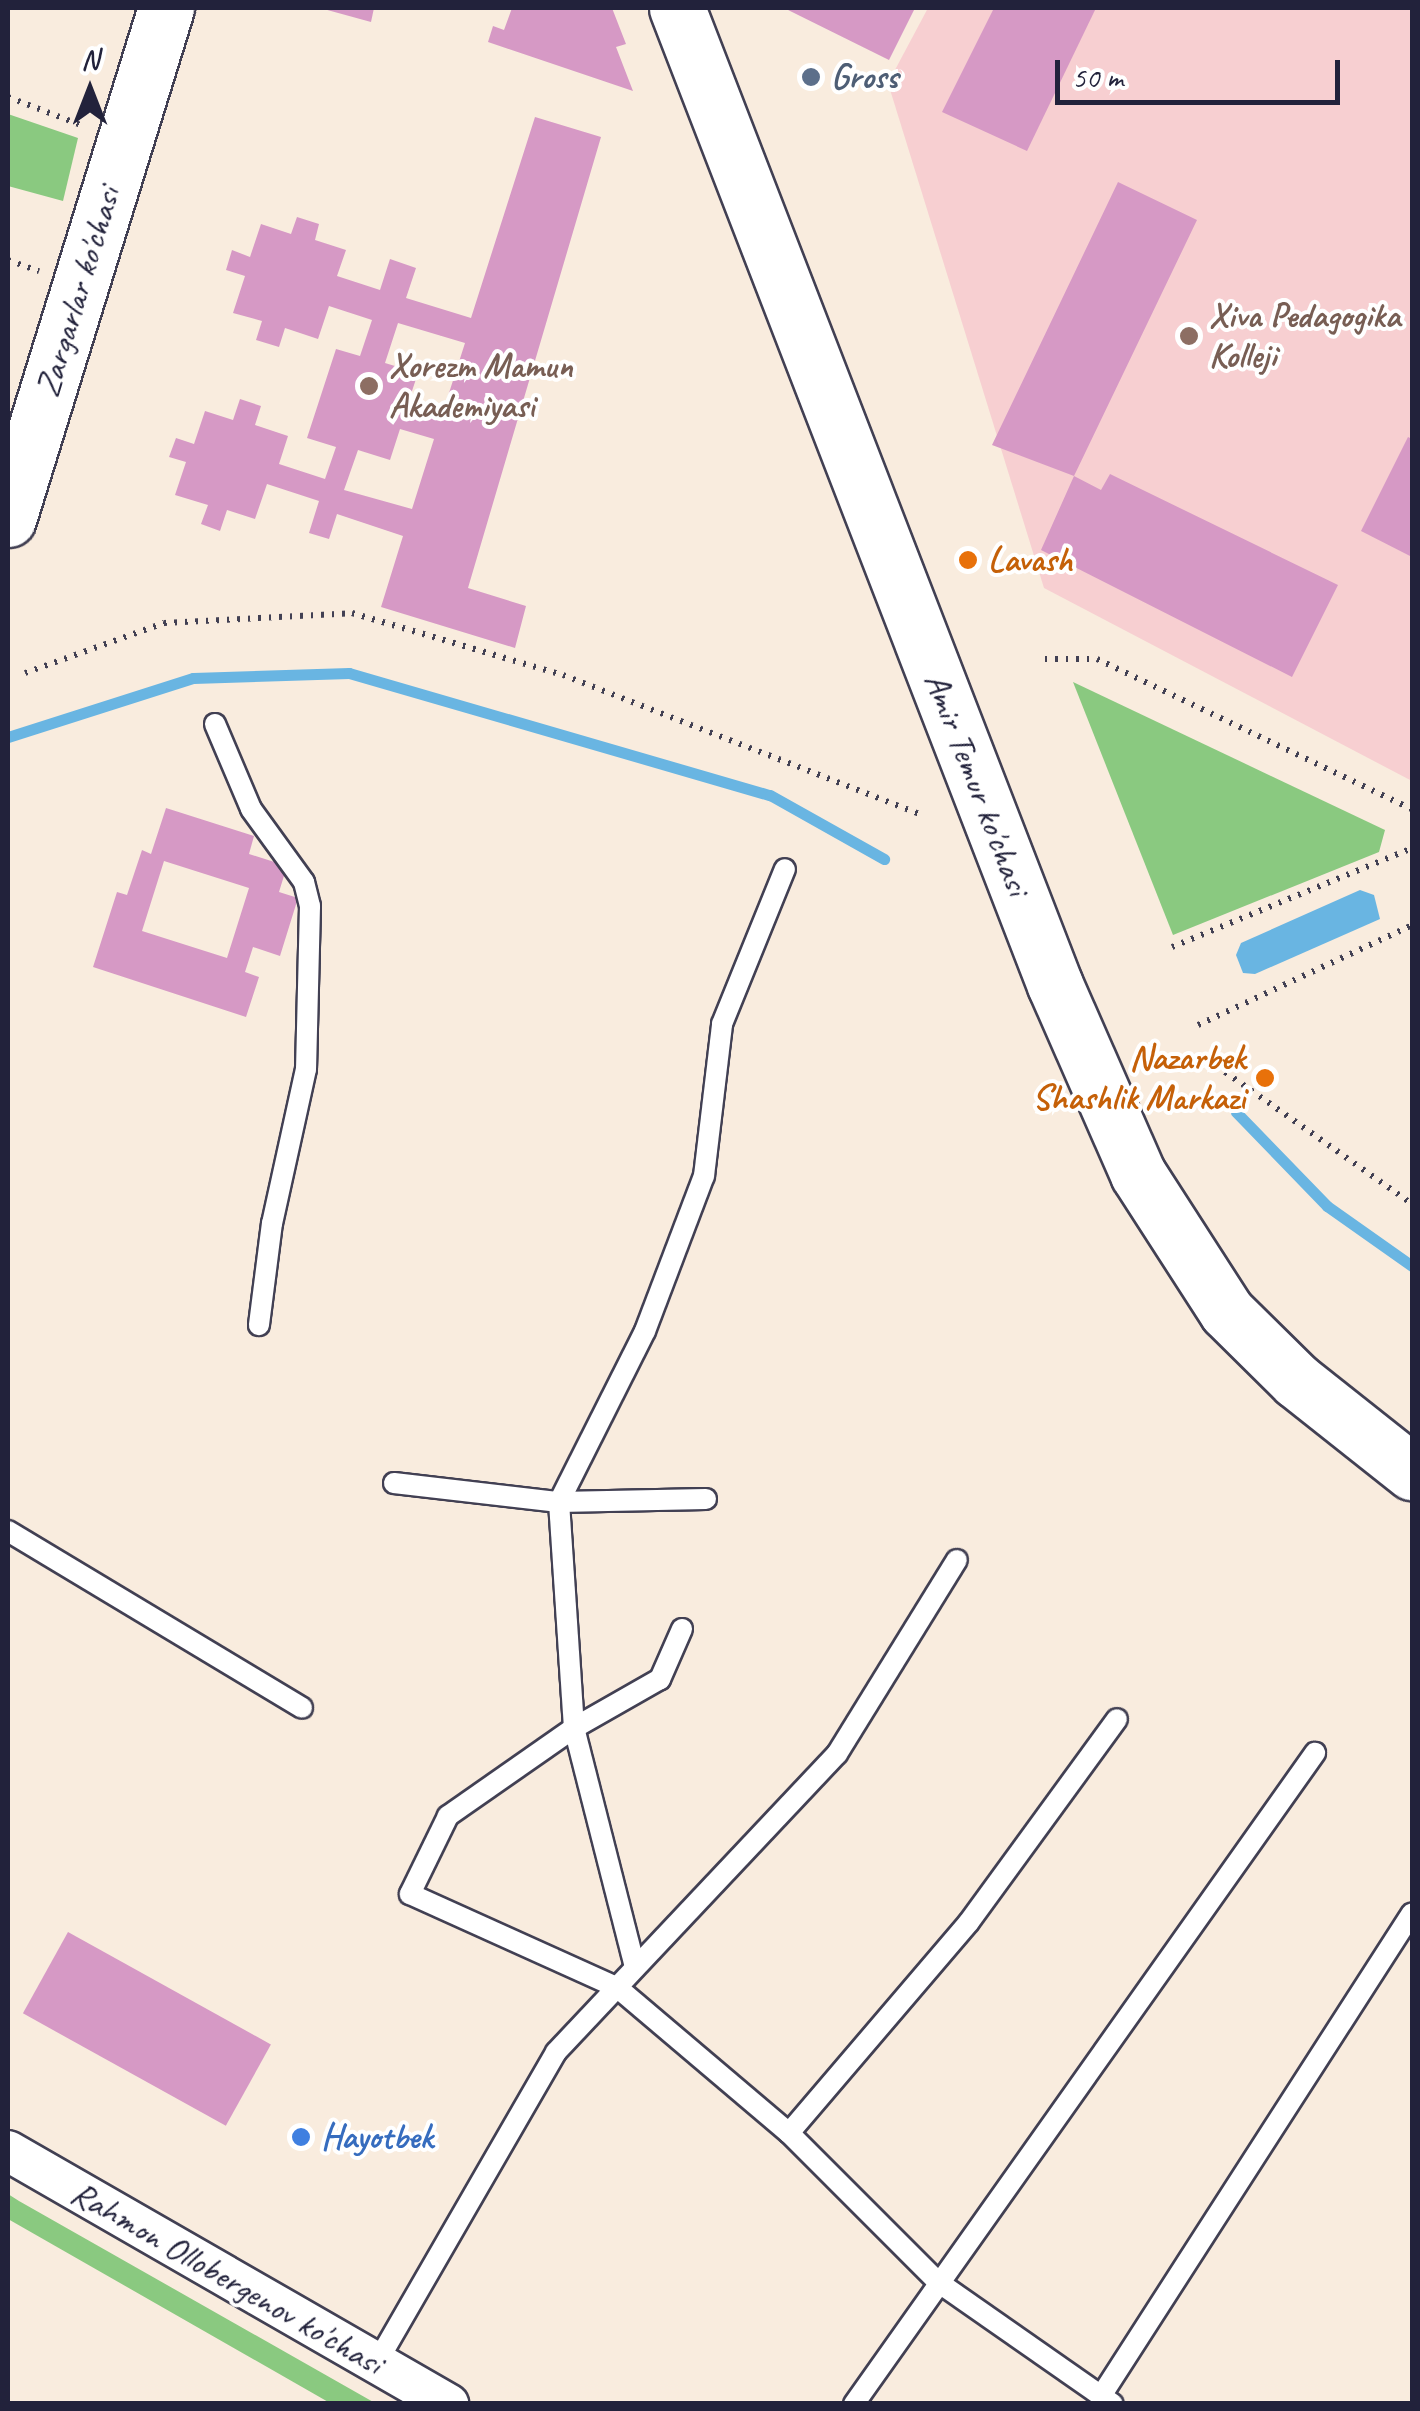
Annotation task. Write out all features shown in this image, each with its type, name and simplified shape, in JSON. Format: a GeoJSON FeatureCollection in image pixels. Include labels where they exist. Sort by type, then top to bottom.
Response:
{"type":"FeatureCollection","features":[{"type":"Feature","properties":{"kind":"main road","name":"Zargarlar ko'chasi"},"geometry":{"type":"LineString","coordinates":[[8,519],[166,8]]}},
{"type":"Feature","properties":{"kind":"main road","name":"Amir Temur ko'chasi"},"geometry":{"type":"LineString","coordinates":[[677,8],[1055,985],[1138,1174],[1226,1312],[1297,1380],[1412,1472]]}},
{"type":"Feature","properties":{"kind":"street","name":"Rahmon Ollobergenov ko'chasi"},"geometry":{"type":"LineString","coordinates":[[8,2151],[448,2404]]}},
{"type":"Feature","properties":{"kind":"lane"},"geometry":{"type":"LineString","coordinates":[[215,724],[251,808],[304,882],[310,906],[306,1069],[272,1223],[259,1325]]}},
{"type":"Feature","properties":{"kind":"lane"},"geometry":{"type":"LineString","coordinates":[[635,1966],[574,1728],[559,1502],[645,1331],[704,1176],[722,1024],[785,870]]}},
{"type":"Feature","properties":{"kind":"lane"},"geometry":{"type":"LineString","coordinates":[[394,1483],[559,1502],[706,1498]]}},
{"type":"Feature","properties":{"kind":"lane"},"geometry":{"type":"LineString","coordinates":[[8,1531],[302,1708]]}},
{"type":"Feature","properties":{"kind":"lane"},"geometry":{"type":"LineString","coordinates":[[376,2364],[556,2052],[837,1754],[957,1560]]}},
{"type":"Feature","properties":{"kind":"lane"},"geometry":{"type":"LineString","coordinates":[[682,1628],[660,1679],[574,1728],[448,1816],[410,1894],[618,1988],[790,2133],[938,2282],[1107,2400],[1412,1913]]}},
{"type":"Feature","properties":{"kind":"lane"},"geometry":{"type":"LineString","coordinates":[[790,2133],[969,1922],[1117,1718]]}},
{"type":"Feature","properties":{"kind":"lane"},"geometry":{"type":"LineString","coordinates":[[854,2404],[1315,1753]]}},
{"type":"Feature","properties":{"kind":"path"},"geometry":{"type":"LineString","coordinates":[[8,98],[95,130]]}},
{"type":"Feature","properties":{"kind":"path"},"geometry":{"type":"LineString","coordinates":[[8,260],[53,275]]}},
{"type":"Feature","properties":{"kind":"path"},"geometry":{"type":"LineString","coordinates":[[25,673],[164,623],[352,613],[563,675],[923,816]]}},
{"type":"Feature","properties":{"kind":"path"},"geometry":{"type":"LineString","coordinates":[[1044,659],[1096,660],[1412,809]]}},
{"type":"Feature","properties":{"kind":"path"},"geometry":{"type":"LineString","coordinates":[[1172,947],[1412,848]]}},
{"type":"Feature","properties":{"kind":"path"},"geometry":{"type":"LineString","coordinates":[[1198,1025],[1412,926]]}},
{"type":"Feature","properties":{"kind":"path"},"geometry":{"type":"LineString","coordinates":[[1208,1060],[1412,1204]]}},
{"type":"Feature","properties":{"kind":"shaded area","name":"Xiva Pedagogika Kolleji"},"geometry":{"type":"Polygon","coordinates":[[[928,8],[1412,8],[1412,781],[1044,588],[888,83],[928,8]]]}},
{"type":"Feature","properties":{"kind":"green space"},"geometry":{"type":"Polygon","coordinates":[[[8,114],[78,138],[63,201],[8,186],[8,114]]]}},
{"type":"Feature","properties":{"kind":"green space"},"geometry":{"type":"Polygon","coordinates":[[[1073,682],[1385,830],[1379,852],[1173,935],[1073,682]]]}},
{"type":"Feature","properties":{"kind":"green space"},"geometry":{"type":"Polygon","coordinates":[[[8,2194],[375,2403],[330,2403],[8,2219],[8,2194]]]}},
{"type":"Feature","properties":{"kind":"water"},"geometry":{"type":"Polygon","coordinates":[[[1360,890],[1374,895],[1380,919],[1255,974],[1243,973],[1236,955],[1241,943],[1360,890]]]}},
{"type":"Feature","properties":{"kind":"building"},"geometry":{"type":"Polygon","coordinates":[[[320,8],[374,8],[371,22],[320,8]]]}},
{"type":"Feature","properties":{"kind":"building"},"geometry":{"type":"Polygon","coordinates":[[[512,8],[612,8],[626,44],[616,47],[633,91],[488,42],[493,26],[504,30],[512,8]]]}},
{"type":"Feature","properties":{"kind":"building"},"geometry":{"type":"Polygon","coordinates":[[[784,8],[915,8],[889,60],[784,8]]]}},
{"type":"Feature","properties":{"kind":"building"},"geometry":{"type":"Polygon","coordinates":[[[994,8],[1096,8],[1027,151],[942,112],[994,8]]]}},
{"type":"Feature","properties":{"kind":"building"},"geometry":{"type":"Polygon","coordinates":[[[535,117],[601,137],[468,588],[526,606],[515,648],[381,607],[403,536],[337,514],[329,539],[309,533],[319,501],[267,484],[255,519],[227,510],[220,531],[201,524],[208,505],[175,495],[186,462],[169,457],[176,438],[194,444],[205,411],[233,420],[240,399],[261,406],[255,425],[288,436],[279,464],[325,479],[336,447],[307,438],[336,349],[360,356],[372,320],[329,306],[318,339],[285,328],[279,347],[256,340],[262,321],[233,313],[245,276],[226,270],[232,250],[250,257],[261,224],[291,234],[297,217],[319,224],[315,240],[346,250],[337,276],[380,290],[390,259],[416,268],[406,298],[471,318],[535,117]],[[398,323],[385,363],[418,373],[407,406],[441,418],[465,343],[398,323]],[[400,429],[390,460],[358,450],[344,490],[412,509],[434,439],[400,429]]]}},
{"type":"Feature","properties":{"kind":"building"},"geometry":{"type":"Polygon","coordinates":[[[1118,182],[1197,220],[1074,476],[992,445],[1118,182]]]}},
{"type":"Feature","properties":{"kind":"building"},"geometry":{"type":"Polygon","coordinates":[[[1408,437],[1412,439],[1412,557],[1361,531],[1408,437]]]}},
{"type":"Feature","properties":{"kind":"building"},"geometry":{"type":"Polygon","coordinates":[[[1110,474],[1338,585],[1292,677],[1041,550],[1074,476],[1101,490],[1110,474]]]}},
{"type":"Feature","properties":{"kind":"building"},"geometry":{"type":"Polygon","coordinates":[[[166,808],[254,836],[249,854],[287,866],[279,892],[298,898],[280,956],[253,947],[245,972],[259,977],[246,1017],[93,967],[117,892],[127,895],[142,850],[151,854],[166,808]],[[164,861],[142,931],[227,958],[249,888],[164,861]]]}},
{"type":"Feature","properties":{"kind":"building"},"geometry":{"type":"Polygon","coordinates":[[[68,1932],[271,2044],[226,2126],[23,2013],[68,1932]]]}},
{"type":"Feature","properties":{"kind":"waterway"},"geometry":{"type":"LineString","coordinates":[[8,737],[193,678],[349,673],[770,795],[884,859]]}},
{"type":"Feature","properties":{"kind":"waterway"},"geometry":{"type":"LineString","coordinates":[[1236,1112],[1327,1206],[1412,1266]]}},
{"type":"Feature","properties":{"kind":"place","name":"Gross"},"geometry":{"type":"Point","coordinates":[811,77]}},
{"type":"Feature","properties":{"kind":"place","name":"Xiva Pedagogika Kolleji"},"geometry":{"type":"Point","coordinates":[1189,336]}},
{"type":"Feature","properties":{"kind":"place","name":"Xorezm Mamun Akademiyasi"},"geometry":{"type":"Point","coordinates":[369,386]}},
{"type":"Feature","properties":{"kind":"place","name":"Lavash"},"geometry":{"type":"Point","coordinates":[968,560]}},
{"type":"Feature","properties":{"kind":"place","name":"Nazarbek Shashlik Markazi"},"geometry":{"type":"Point","coordinates":[1265,1078]}},
{"type":"Feature","properties":{"kind":"place","name":"Hayotbek"},"geometry":{"type":"Point","coordinates":[301,2137]}}]}
